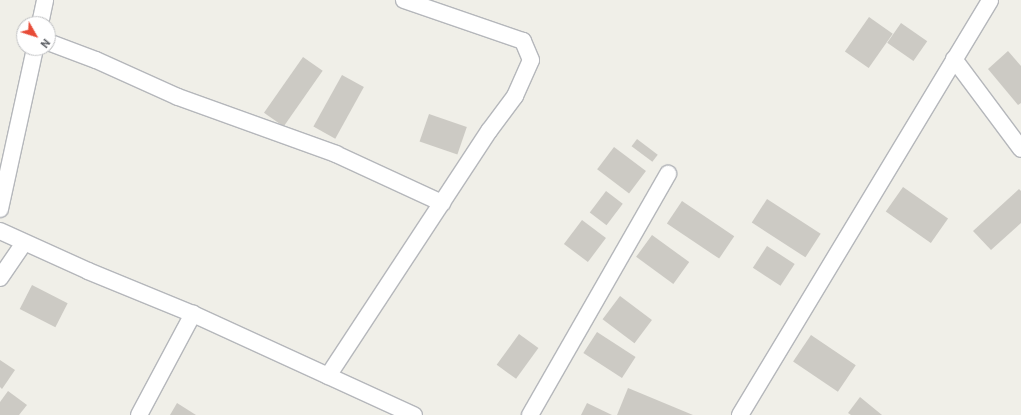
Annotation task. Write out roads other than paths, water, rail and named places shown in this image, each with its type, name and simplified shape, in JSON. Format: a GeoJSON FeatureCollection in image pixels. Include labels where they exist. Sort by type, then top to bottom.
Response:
{"type":"FeatureCollection","features":[{"type":"Feature","properties":{"kind":"street"},"geometry":{"type":"LineString","coordinates":[[42,16],[45,0]]}},
{"type":"Feature","properties":{"kind":"street"},"geometry":{"type":"LineString","coordinates":[[328,376],[442,203],[515,96],[531,60],[523,41],[404,0]]}},
{"type":"Feature","properties":{"kind":"street"},"geometry":{"type":"LineString","coordinates":[[740,415],[990,0]]}},
{"type":"Feature","properties":{"kind":"street"},"geometry":{"type":"LineString","coordinates":[[56,45],[96,60],[178,97],[336,154],[442,203]]}},
{"type":"Feature","properties":{"kind":"street"},"geometry":{"type":"LineString","coordinates":[[0,210],[33,56]]}},
{"type":"Feature","properties":{"kind":"street"},"geometry":{"type":"LineString","coordinates":[[954,59],[1021,149]]}},
{"type":"Feature","properties":{"kind":"street"},"geometry":{"type":"LineString","coordinates":[[530,415],[668,174]]}},
{"type":"Feature","properties":{"kind":"street"},"geometry":{"type":"LineString","coordinates":[[0,231],[24,244],[193,314],[328,376],[385,410],[414,415]]}},
{"type":"Feature","properties":{"kind":"street"},"geometry":{"type":"LineString","coordinates":[[0,278],[24,244]]}},
{"type":"Feature","properties":{"kind":"street"},"geometry":{"type":"LineString","coordinates":[[139,415],[193,314]]}}]}
